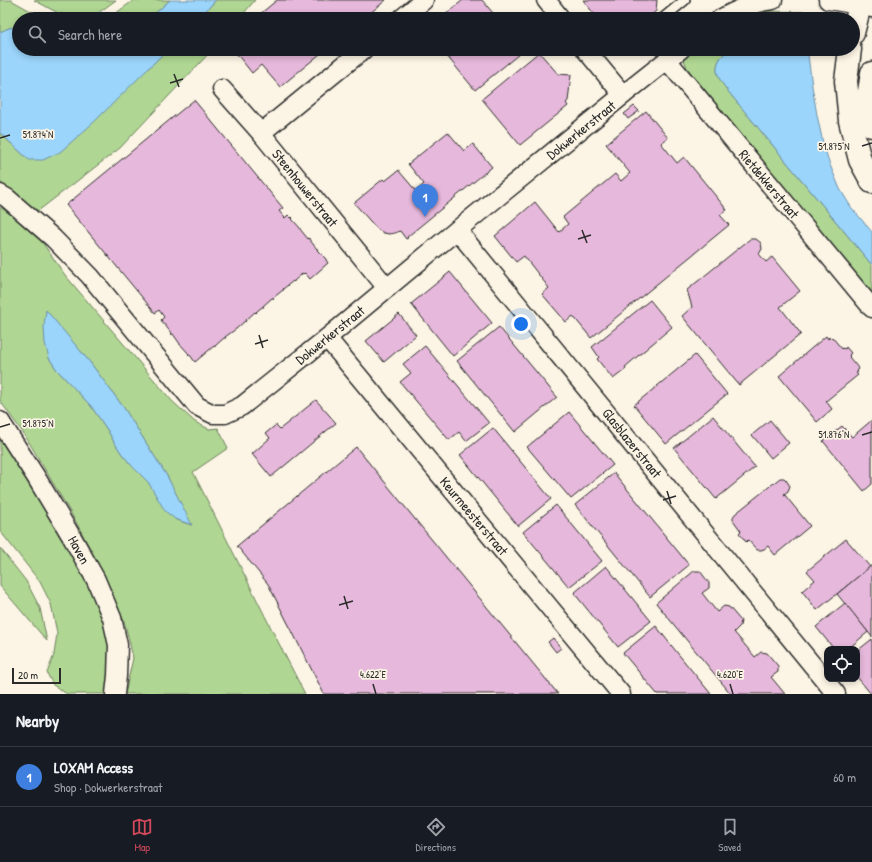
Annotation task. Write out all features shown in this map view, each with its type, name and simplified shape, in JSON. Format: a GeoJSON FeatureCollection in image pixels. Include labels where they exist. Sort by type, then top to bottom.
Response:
{"type":"FeatureCollection","features":[{"type":"Feature","properties":{"kind":"street"},"geometry":{"type":"LineString","coordinates":[[409,12],[424,0]]}},
{"type":"Feature","properties":{"kind":"street"},"geometry":{"type":"LineString","coordinates":[[546,0],[555,12]]}},
{"type":"Feature","properties":{"kind":"street"},"geometry":{"type":"LineString","coordinates":[[734,12],[765,1],[773,0]]}},
{"type":"Feature","properties":{"kind":"street"},"geometry":{"type":"LineString","coordinates":[[828,0],[865,4],[860,16]]}},
{"type":"Feature","properties":{"kind":"street"},"geometry":{"type":"LineString","coordinates":[[261,133],[355,56]]}},
{"type":"Feature","properties":{"kind":"street"},"geometry":{"type":"LineString","coordinates":[[592,56],[623,95]]}},
{"type":"Feature","properties":{"kind":"street","name":"Dokwerkerstraat"},"geometry":{"type":"LineString","coordinates":[[0,194],[53,238],[84,270],[197,406],[213,414],[225,414],[242,406],[327,338],[457,230],[671,56]]}},
{"type":"Feature","properties":{"kind":"street"},"geometry":{"type":"LineString","coordinates":[[849,56],[846,81],[850,121],[860,160],[872,182]]}},
{"type":"Feature","properties":{"kind":"street","name":"Rietdekkerstraat"},"geometry":{"type":"LineString","coordinates":[[666,60],[872,308]]}},
{"type":"Feature","properties":{"kind":"street"},"geometry":{"type":"LineString","coordinates":[[872,72],[868,98],[872,126]]}},
{"type":"Feature","properties":{"kind":"street","name":"Steenhouwerstraat"},"geometry":{"type":"LineString","coordinates":[[222,89],[261,133],[387,288]]}},
{"type":"Feature","properties":{"kind":"street","name":"Glasblazerstraat"},"geometry":{"type":"LineString","coordinates":[[457,230],[836,694]]}},
{"type":"Feature","properties":{"kind":"street","name":"Keurmeesterstraat"},"geometry":{"type":"LineString","coordinates":[[327,338],[621,694]]}},
{"type":"Feature","properties":{"kind":"street","name":"Haven"},"geometry":{"type":"LineString","coordinates":[[0,421],[36,476],[96,580],[112,618],[118,645],[115,694]]}},
{"type":"Feature","properties":{"kind":"lane"},"geometry":{"type":"LineString","coordinates":[[670,12],[685,0]]}},
{"type":"Feature","properties":{"kind":"green space"},"geometry":{"type":"Polygon","coordinates":[[[0,0],[11,0],[32,12],[12,12],[12,28],[0,32],[0,0]]]}},
{"type":"Feature","properties":{"kind":"green space"},"geometry":{"type":"Polygon","coordinates":[[[34,0],[116,0],[100,12],[56,12],[34,0]]]}},
{"type":"Feature","properties":{"kind":"green space"},"geometry":{"type":"Polygon","coordinates":[[[134,0],[170,0],[157,12],[118,12],[134,0]]]}},
{"type":"Feature","properties":{"kind":"green space"},"geometry":{"type":"Polygon","coordinates":[[[216,0],[255,0],[245,12],[205,12],[216,0]]]}},
{"type":"Feature","properties":{"kind":"green space"},"geometry":{"type":"Polygon","coordinates":[[[756,11],[817,12],[754,12],[756,11]]]}},
{"type":"Feature","properties":{"kind":"green space"},"geometry":{"type":"Polygon","coordinates":[[[161,56],[206,56],[120,148],[38,211],[0,182],[0,133],[29,160],[149,68],[161,56]]]}},
{"type":"Feature","properties":{"kind":"green space"},"geometry":{"type":"Polygon","coordinates":[[[683,56],[722,56],[717,66],[717,71],[721,81],[731,95],[872,265],[872,294],[687,68],[683,56]]]}},
{"type":"Feature","properties":{"kind":"green space"},"geometry":{"type":"Polygon","coordinates":[[[0,207],[42,242],[65,275],[172,401],[195,422],[209,429],[218,428],[228,448],[193,472],[305,694],[125,694],[133,658],[124,621],[95,558],[76,522],[24,434],[0,401],[0,207]],[[46,311],[49,358],[57,370],[91,406],[122,454],[148,482],[175,519],[191,525],[167,476],[124,408],[89,361],[46,311]]]}},
{"type":"Feature","properties":{"kind":"green space"},"geometry":{"type":"Polygon","coordinates":[[[0,435],[88,581],[108,636],[111,662],[106,694],[67,694],[53,685],[47,673],[54,655],[57,633],[51,604],[40,582],[0,531],[0,435]]]}},
{"type":"Feature","properties":{"kind":"green space"},"geometry":{"type":"Polygon","coordinates":[[[0,548],[26,581],[40,608],[47,641],[0,586],[0,548]]]}},
{"type":"Feature","properties":{"kind":"water"},"geometry":{"type":"Polygon","coordinates":[[[170,0],[216,0],[205,12],[157,12],[170,0]]]}},
{"type":"Feature","properties":{"kind":"water"},"geometry":{"type":"Polygon","coordinates":[[[12,28],[12,56],[161,56],[93,123],[60,152],[43,160],[29,160],[0,133],[0,32],[12,28]]]}},
{"type":"Feature","properties":{"kind":"water"},"geometry":{"type":"Polygon","coordinates":[[[722,56],[808,56],[812,86],[823,143],[840,189],[851,207],[872,232],[872,265],[731,95],[721,81],[717,72],[719,61],[722,56]]]}},
{"type":"Feature","properties":{"kind":"water"},"geometry":{"type":"Polygon","coordinates":[[[46,310],[89,361],[124,408],[167,476],[192,525],[175,519],[165,511],[148,482],[122,454],[91,406],[57,370],[49,358],[45,343],[44,327],[46,310]]]}},
{"type":"Feature","properties":{"kind":"building"},"geometry":{"type":"Polygon","coordinates":[[[277,0],[386,0],[371,12],[262,12],[277,0]]]}},
{"type":"Feature","properties":{"kind":"building"},"geometry":{"type":"Polygon","coordinates":[[[463,0],[482,0],[492,12],[448,12],[463,0]]]}},
{"type":"Feature","properties":{"kind":"building"},"geometry":{"type":"Polygon","coordinates":[[[583,0],[657,0],[655,12],[592,12],[583,0]]]}},
{"type":"Feature","properties":{"kind":"building"},"geometry":{"type":"Polygon","coordinates":[[[238,56],[318,56],[280,87],[261,65],[252,73],[238,56]]]}},
{"type":"Feature","properties":{"kind":"building"},"geometry":{"type":"Polygon","coordinates":[[[447,56],[517,56],[475,90],[447,56]]]}},
{"type":"Feature","properties":{"kind":"building"},"geometry":{"type":"Polygon","coordinates":[[[534,56],[542,56],[558,74],[571,75],[568,101],[566,103],[568,106],[520,145],[482,99],[534,56]]]}},
{"type":"Feature","properties":{"kind":"building"},"geometry":{"type":"Polygon","coordinates":[[[194,100],[283,208],[279,211],[285,218],[288,215],[293,218],[292,219],[328,263],[310,279],[305,273],[303,273],[294,282],[293,281],[283,289],[284,290],[272,298],[263,306],[264,307],[256,313],[255,312],[245,322],[225,337],[226,338],[224,338],[195,362],[163,324],[161,320],[164,317],[159,310],[155,313],[66,205],[194,100]]]}},
{"type":"Feature","properties":{"kind":"building"},"geometry":{"type":"Polygon","coordinates":[[[634,106],[639,111],[628,119],[624,114],[634,106]]]}},
{"type":"Feature","properties":{"kind":"building"},"geometry":{"type":"Polygon","coordinates":[[[646,111],[668,138],[661,143],[677,163],[684,157],[727,210],[720,215],[729,225],[591,338],[573,316],[566,322],[542,294],[549,288],[524,256],[516,262],[495,236],[535,202],[559,232],[568,224],[563,217],[615,174],[621,181],[630,173],[606,144],[646,111]]]}},
{"type":"Feature","properties":{"kind":"building"},"geometry":{"type":"Polygon","coordinates":[[[448,132],[464,151],[473,144],[492,167],[407,237],[408,238],[406,239],[400,231],[389,234],[378,230],[354,203],[383,179],[385,181],[399,170],[416,191],[424,184],[408,164],[448,132]]]}},
{"type":"Feature","properties":{"kind":"building"},"geometry":{"type":"Polygon","coordinates":[[[750,239],[756,239],[761,243],[762,249],[759,254],[766,262],[772,257],[800,291],[780,307],[801,334],[739,385],[682,316],[692,307],[687,290],[750,239]]]}},
{"type":"Feature","properties":{"kind":"building"},"geometry":{"type":"Polygon","coordinates":[[[450,272],[492,323],[453,356],[411,304],[450,272]]]}},
{"type":"Feature","properties":{"kind":"building"},"geometry":{"type":"Polygon","coordinates":[[[650,300],[672,327],[613,379],[597,359],[599,357],[592,347],[650,300]]]}},
{"type":"Feature","properties":{"kind":"building"},"geometry":{"type":"Polygon","coordinates":[[[399,314],[416,335],[384,362],[366,341],[399,314]]]}},
{"type":"Feature","properties":{"kind":"building"},"geometry":{"type":"Polygon","coordinates":[[[499,327],[557,397],[515,432],[457,361],[499,327]]]}},
{"type":"Feature","properties":{"kind":"building"},"geometry":{"type":"Polygon","coordinates":[[[826,336],[828,339],[829,337],[830,339],[832,337],[842,349],[845,349],[846,347],[851,353],[849,357],[859,369],[856,373],[858,375],[826,401],[832,409],[817,422],[779,376],[826,336]]]}},
{"type":"Feature","properties":{"kind":"building"},"geometry":{"type":"Polygon","coordinates":[[[425,346],[489,423],[466,441],[459,432],[449,440],[400,382],[411,373],[403,364],[425,346]]]}},
{"type":"Feature","properties":{"kind":"building"},"geometry":{"type":"Polygon","coordinates":[[[695,355],[727,394],[666,444],[634,405],[695,355]]]}},
{"type":"Feature","properties":{"kind":"building"},"geometry":{"type":"Polygon","coordinates":[[[316,400],[336,423],[271,477],[252,454],[270,438],[266,433],[276,425],[280,429],[316,400]]]}},
{"type":"Feature","properties":{"kind":"building"},"geometry":{"type":"Polygon","coordinates":[[[569,412],[613,465],[571,499],[527,447],[569,412]]]}},
{"type":"Feature","properties":{"kind":"building"},"geometry":{"type":"Polygon","coordinates":[[[713,416],[755,467],[716,499],[674,448],[713,416]]]}},
{"type":"Feature","properties":{"kind":"building"},"geometry":{"type":"Polygon","coordinates":[[[770,420],[789,443],[771,458],[752,435],[770,420]]]}},
{"type":"Feature","properties":{"kind":"building"},"geometry":{"type":"Polygon","coordinates":[[[872,420],[872,484],[864,491],[823,441],[842,426],[852,437],[872,420]]]}},
{"type":"Feature","properties":{"kind":"building"},"geometry":{"type":"Polygon","coordinates":[[[493,428],[551,499],[518,526],[460,455],[493,428]]]}},
{"type":"Feature","properties":{"kind":"building"},"geometry":{"type":"Polygon","coordinates":[[[356,447],[558,694],[324,694],[268,584],[237,546],[356,447]]]}},
{"type":"Feature","properties":{"kind":"building"},"geometry":{"type":"Polygon","coordinates":[[[614,473],[689,565],[650,597],[575,505],[614,473]]]}},
{"type":"Feature","properties":{"kind":"building"},"geometry":{"type":"Polygon","coordinates":[[[780,478],[784,478],[790,486],[788,491],[784,494],[810,526],[775,555],[768,546],[764,549],[757,550],[748,540],[746,542],[739,533],[741,531],[733,520],[733,517],[780,478]]]}},
{"type":"Feature","properties":{"kind":"building"},"geometry":{"type":"Polygon","coordinates":[[[556,505],[602,561],[569,587],[523,532],[556,505]]]}},
{"type":"Feature","properties":{"kind":"building"},"geometry":{"type":"Polygon","coordinates":[[[846,539],[870,567],[817,610],[802,591],[815,580],[807,571],[846,539]]]}},
{"type":"Feature","properties":{"kind":"building"},"geometry":{"type":"Polygon","coordinates":[[[872,565],[872,637],[837,594],[872,565]]]}},
{"type":"Feature","properties":{"kind":"building"},"geometry":{"type":"Polygon","coordinates":[[[606,566],[651,621],[618,647],[574,593],[606,566]]]}},
{"type":"Feature","properties":{"kind":"building"},"geometry":{"type":"Polygon","coordinates":[[[694,571],[700,571],[709,583],[709,588],[702,593],[717,612],[724,606],[729,607],[741,621],[740,626],[734,632],[755,657],[761,652],[767,653],[778,666],[778,672],[771,677],[785,694],[731,694],[656,603],[694,571]]]}},
{"type":"Feature","properties":{"kind":"building"},"geometry":{"type":"Polygon","coordinates":[[[845,603],[868,632],[852,646],[832,646],[816,627],[845,603]]]}},
{"type":"Feature","properties":{"kind":"building"},"geometry":{"type":"Polygon","coordinates":[[[656,626],[711,694],[657,694],[623,653],[656,626]]]}},
{"type":"Feature","properties":{"kind":"building"},"geometry":{"type":"Polygon","coordinates":[[[553,638],[561,648],[556,652],[548,642],[553,638]]]}},
{"type":"Feature","properties":{"kind":"building"},"geometry":{"type":"Polygon","coordinates":[[[872,639],[872,694],[860,681],[860,649],[872,639]]]}},
{"type":"Feature","properties":{"kind":"place","name":"LOXAM Access"},"geometry":{"type":"Point","coordinates":[425,217]}}]}
